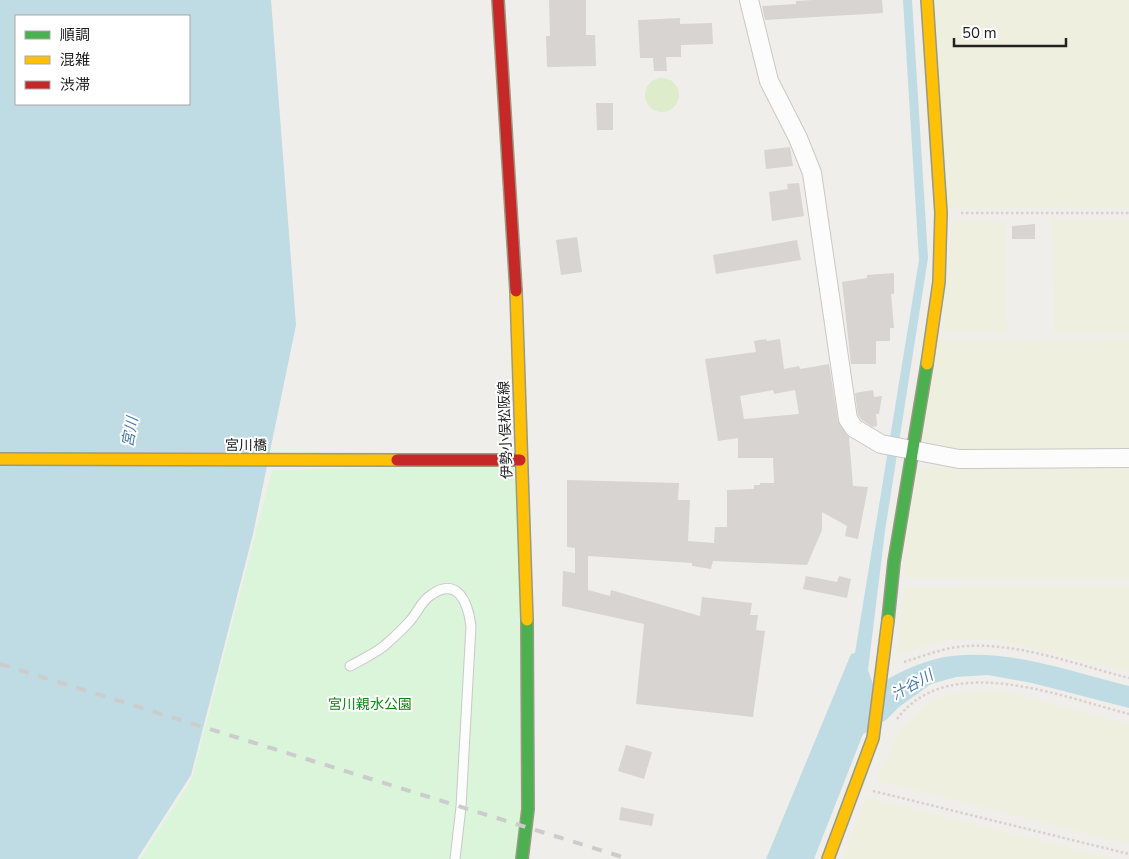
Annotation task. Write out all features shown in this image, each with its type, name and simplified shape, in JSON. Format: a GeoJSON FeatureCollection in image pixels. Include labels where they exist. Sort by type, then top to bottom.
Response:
{"type":"FeatureCollection","features":[{"type":"Feature","properties":{"kind":"street","name":"伊勢小俣松阪線"},"geometry":{"type":"LineString","coordinates":[[498,0],[513,223],[526,596],[528,810],[522,859]]}},
{"type":"Feature","properties":{"kind":"street"},"geometry":{"type":"LineString","coordinates":[[749,0],[770,81],[798,138],[812,173],[830,307],[848,419],[854,428],[881,444],[912,448],[959,459],[1129,458]]}},
{"type":"Feature","properties":{"kind":"street"},"geometry":{"type":"LineString","coordinates":[[828,859],[873,738],[894,562],[939,282],[941,214],[927,0]]}},
{"type":"Feature","properties":{"kind":"street","name":"宮川橋"},"geometry":{"type":"LineString","coordinates":[[0,459],[520,460]]}},
{"type":"Feature","properties":{"kind":"lane"},"geometry":{"type":"LineString","coordinates":[[350,666],[384,646],[410,621],[430,595],[442,589],[454,591],[464,597],[469,607],[472,626],[461,807],[455,859]]}},
{"type":"Feature","properties":{"kind":"path"},"geometry":{"type":"LineString","coordinates":[[941,214],[1129,213]]}},
{"type":"Feature","properties":{"kind":"path"},"geometry":{"type":"LineString","coordinates":[[882,672],[890,667],[940,650],[966,646],[1022,651],[1129,678]]}},
{"type":"Feature","properties":{"kind":"path"},"geometry":{"type":"LineString","coordinates":[[893,725],[915,700],[933,691],[957,684],[983,681],[1011,684],[1129,714]]}},
{"type":"Feature","properties":{"kind":"path"},"geometry":{"type":"LineString","coordinates":[[856,786],[1129,854]]}},
{"type":"Feature","properties":{"kind":"green space"},"geometry":{"type":"Polygon","coordinates":[[[934,0],[1129,0],[1129,207],[947,209],[934,0]]]}},
{"type":"Feature","properties":{"kind":"green space"},"geometry":{"type":"Polygon","coordinates":[[[662,78],[674,83],[679,95],[674,107],[662,112],[650,107],[645,95],[650,83],[662,78]]]}},
{"type":"Feature","properties":{"kind":"green space"},"geometry":{"type":"Polygon","coordinates":[[[1052,219],[1129,219],[1129,334],[1054,334],[1052,219]]]}},
{"type":"Feature","properties":{"kind":"green space"},"geometry":{"type":"Polygon","coordinates":[[[952,221],[1006,221],[1007,332],[942,333],[952,221]]]}},
{"type":"Feature","properties":{"kind":"green space"},"geometry":{"type":"Polygon","coordinates":[[[938,339],[1129,340],[1129,450],[955,450],[922,442],[938,339]]]}},
{"type":"Feature","properties":{"kind":"green space","name":"宮川親水公園"},"geometry":{"type":"Polygon","coordinates":[[[521,465],[522,859],[140,859],[192,779],[272,470],[521,465]]]}},
{"type":"Feature","properties":{"kind":"green space"},"geometry":{"type":"Polygon","coordinates":[[[924,467],[1129,467],[1129,578],[910,578],[902,571],[918,472],[924,467]]]}},
{"type":"Feature","properties":{"kind":"green space"},"geometry":{"type":"Polygon","coordinates":[[[1129,586],[1129,671],[993,639],[948,640],[896,654],[904,587],[1129,586]]]}},
{"type":"Feature","properties":{"kind":"green space"},"geometry":{"type":"Polygon","coordinates":[[[995,689],[1129,724],[1129,844],[875,780],[901,729],[927,703],[958,693],[995,689]]]}},
{"type":"Feature","properties":{"kind":"green space"},"geometry":{"type":"Polygon","coordinates":[[[866,797],[1113,859],[843,859],[866,797]]]}},
{"type":"Feature","properties":{"kind":"water","name":"宮川"},"geometry":{"type":"Polygon","coordinates":[[[0,0],[271,0],[296,325],[253,534],[191,775],[137,859],[0,859],[0,0]]]}},
{"type":"Feature","properties":{"kind":"water","name":"汁谷川"},"geometry":{"type":"Polygon","coordinates":[[[903,0],[912,0],[928,258],[885,531],[868,670],[874,687],[911,667],[931,660],[952,656],[974,655],[1019,659],[1129,686],[1129,708],[1032,683],[988,675],[956,677],[931,684],[899,707],[886,720],[863,734],[814,859],[766,859],[851,654],[855,653],[919,260],[903,0]]]}},
{"type":"Feature","properties":{"kind":"building"},"geometry":{"type":"Polygon","coordinates":[[[549,0],[586,0],[586,35],[595,35],[596,66],[547,67],[546,36],[550,36],[549,0]]]}},
{"type":"Feature","properties":{"kind":"building"},"geometry":{"type":"Polygon","coordinates":[[[882,0],[883,13],[765,20],[762,6],[796,4],[796,1],[882,0]]]}},
{"type":"Feature","properties":{"kind":"building"},"geometry":{"type":"Polygon","coordinates":[[[680,18],[680,24],[712,23],[713,44],[681,45],[681,57],[666,57],[667,71],[654,71],[653,58],[640,58],[638,20],[680,18]]]}},
{"type":"Feature","properties":{"kind":"building"},"geometry":{"type":"Polygon","coordinates":[[[596,103],[613,103],[613,130],[597,130],[596,103]]]}},
{"type":"Feature","properties":{"kind":"building"},"geometry":{"type":"Polygon","coordinates":[[[790,147],[793,166],[766,169],[764,150],[790,147]]]}},
{"type":"Feature","properties":{"kind":"building"},"geometry":{"type":"Polygon","coordinates":[[[799,183],[804,216],[772,221],[769,192],[788,189],[787,184],[799,183]]]}},
{"type":"Feature","properties":{"kind":"building"},"geometry":{"type":"Polygon","coordinates":[[[1035,224],[1035,239],[1012,239],[1012,226],[1035,224]]]}},
{"type":"Feature","properties":{"kind":"building"},"geometry":{"type":"Polygon","coordinates":[[[577,237],[582,272],[561,275],[556,240],[577,237]]]}},
{"type":"Feature","properties":{"kind":"building"},"geometry":{"type":"Polygon","coordinates":[[[797,240],[801,260],[716,274],[713,255],[797,240]]]}},
{"type":"Feature","properties":{"kind":"building"},"geometry":{"type":"Polygon","coordinates":[[[894,273],[894,294],[891,294],[894,328],[890,328],[890,341],[876,341],[876,364],[851,364],[842,282],[867,278],[867,275],[894,273]]]}},
{"type":"Feature","properties":{"kind":"building"},"geometry":{"type":"Polygon","coordinates":[[[780,339],[784,369],[799,366],[800,369],[829,364],[838,421],[849,437],[853,486],[868,487],[858,539],[845,536],[847,526],[822,512],[822,530],[807,565],[713,561],[711,569],[692,566],[692,563],[588,556],[588,590],[610,596],[611,590],[700,616],[702,597],[752,603],[750,615],[758,615],[756,630],[765,631],[753,717],[636,704],[644,624],[562,606],[563,571],[575,573],[575,548],[567,547],[567,480],[679,483],[678,500],[690,500],[688,541],[714,543],[715,527],[727,527],[727,490],[754,489],[754,485],[760,485],[760,483],[774,483],[773,458],[738,458],[738,438],[718,441],[705,359],[756,352],[754,341],[780,339]],[[773,390],[740,396],[744,419],[799,414],[795,390],[774,394],[773,390]]]}},
{"type":"Feature","properties":{"kind":"building"},"geometry":{"type":"Polygon","coordinates":[[[873,390],[874,397],[882,396],[879,414],[876,414],[877,426],[872,427],[858,415],[855,393],[873,390]]]}},
{"type":"Feature","properties":{"kind":"building"},"geometry":{"type":"Polygon","coordinates":[[[806,576],[837,582],[839,576],[851,579],[847,598],[803,589],[806,576]]]}},
{"type":"Feature","properties":{"kind":"building"},"geometry":{"type":"Polygon","coordinates":[[[626,745],[652,752],[644,779],[618,771],[626,745]]]}},
{"type":"Feature","properties":{"kind":"building"},"geometry":{"type":"Polygon","coordinates":[[[621,807],[654,814],[652,826],[619,820],[621,807]]]}},
{"type":"Feature","properties":{"kind":"railway"},"geometry":{"type":"LineString","coordinates":[[0,664],[629,859]]}},
{"type":"Feature","properties":{"kind":"traffic: fast"},"geometry":{"type":"LineString","coordinates":[[888,620],[894,562],[927,364]]}},
{"type":"Feature","properties":{"kind":"traffic: fast"},"geometry":{"type":"LineString","coordinates":[[522,859],[528,809],[527,620]]}},
{"type":"Feature","properties":{"kind":"traffic: slow"},"geometry":{"type":"LineString","coordinates":[[927,0],[941,213],[939,282],[927,364]]}},
{"type":"Feature","properties":{"kind":"traffic: slow"},"geometry":{"type":"LineString","coordinates":[[516,291],[527,620]]}},
{"type":"Feature","properties":{"kind":"traffic: slow"},"geometry":{"type":"LineString","coordinates":[[0,459],[397,460]]}},
{"type":"Feature","properties":{"kind":"traffic: slow"},"geometry":{"type":"LineString","coordinates":[[828,859],[873,738],[888,620]]}},
{"type":"Feature","properties":{"kind":"traffic: jam"},"geometry":{"type":"LineString","coordinates":[[498,0],[516,291]]}},
{"type":"Feature","properties":{"kind":"traffic: jam"},"geometry":{"type":"LineString","coordinates":[[397,460],[520,460]]}}]}
